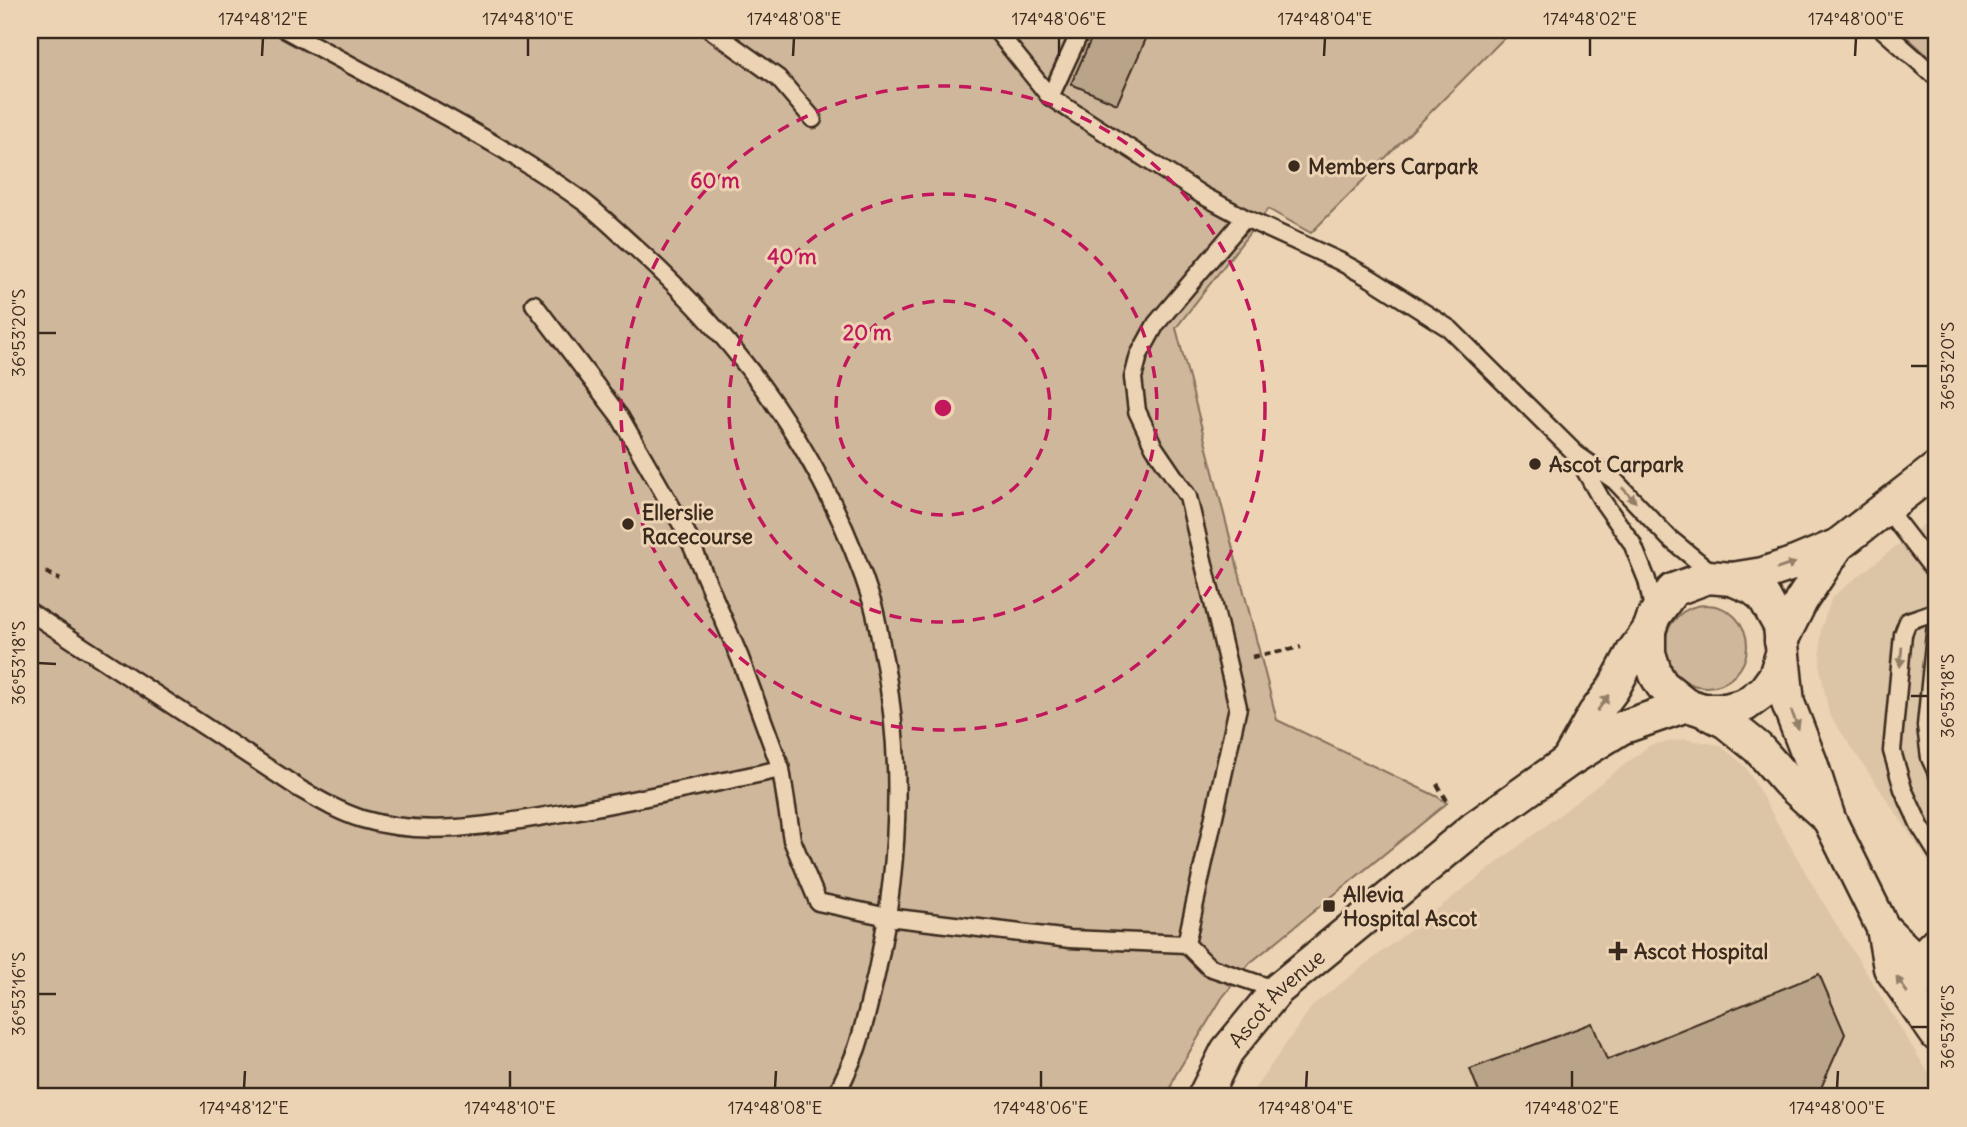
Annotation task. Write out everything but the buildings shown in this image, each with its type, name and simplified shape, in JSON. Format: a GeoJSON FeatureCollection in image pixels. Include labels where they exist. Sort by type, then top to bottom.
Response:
{"type":"FeatureCollection","features":[{"type":"Feature","properties":{"kind":"street"},"geometry":{"type":"LineString","coordinates":[[1829,819],[1788,782],[1758,748],[1726,722],[1695,707],[1662,685],[1648,653],[1652,623],[1673,590],[1708,577],[1725,578],[1763,573],[1795,563],[1838,544],[1937,468]]}},
{"type":"Feature","properties":{"kind":"street"},"geometry":{"type":"LineString","coordinates":[[1695,707],[1726,710],[1745,705],[1764,691],[1775,676],[1782,647],[1801,601],[1838,544]]}},
{"type":"Feature","properties":{"kind":"street"},"geometry":{"type":"LineString","coordinates":[[1725,578],[1753,588],[1764,597],[1780,626],[1788,703],[1829,819],[1883,928],[1890,968],[1937,1035]]}},
{"type":"Feature","properties":{"kind":"street","name":"Ascot Avenue"},"geometry":{"type":"LineString","coordinates":[[1568,761],[1652,623]]}},
{"type":"Feature","properties":{"kind":"street","name":"Ascot Avenue"},"geometry":{"type":"LineString","coordinates":[[1204,1097],[1227,1051],[1277,990],[1474,828],[1568,761],[1621,728],[1695,707]]}},
{"type":"Feature","properties":{"kind":"street"},"geometry":{"type":"LineString","coordinates":[[1883,928],[1937,981]]}},
{"type":"Feature","properties":{"kind":"lane"},"geometry":{"type":"LineString","coordinates":[[286,30],[467,128],[586,204],[675,283],[706,316],[777,406],[816,470],[848,536],[874,609],[889,687],[895,740],[897,800],[888,917],[857,1049],[835,1097]]}},
{"type":"Feature","properties":{"kind":"lane"},"geometry":{"type":"LineString","coordinates":[[710,30],[778,78],[813,119]]}},
{"type":"Feature","properties":{"kind":"lane"},"geometry":{"type":"LineString","coordinates":[[996,30],[1050,97],[1202,195],[1339,261],[1450,329],[1576,454],[1615,481],[1669,538],[1725,578]]}},
{"type":"Feature","properties":{"kind":"lane"},"geometry":{"type":"LineString","coordinates":[[1050,97],[1081,30]]}},
{"type":"Feature","properties":{"kind":"lane"},"geometry":{"type":"LineString","coordinates":[[1883,30],[1937,78]]}},
{"type":"Feature","properties":{"kind":"lane"},"geometry":{"type":"LineString","coordinates":[[1186,944],[1238,706],[1188,497],[1154,447],[1137,411],[1133,378],[1139,355],[1156,324],[1245,218]]}},
{"type":"Feature","properties":{"kind":"lane"},"geometry":{"type":"LineString","coordinates":[[534,304],[620,417],[686,531],[740,658],[781,769],[792,840],[818,902],[888,917],[1070,939],[1186,944],[1209,967],[1277,990]]}},
{"type":"Feature","properties":{"kind":"lane"},"geometry":{"type":"LineString","coordinates":[[1576,454],[1601,499],[1632,543],[1647,580],[1652,623]]}},
{"type":"Feature","properties":{"kind":"lane"},"geometry":{"type":"LineString","coordinates":[[1886,508],[1937,574]]}},
{"type":"Feature","properties":{"kind":"lane"},"geometry":{"type":"LineString","coordinates":[[30,612],[300,789],[332,808],[364,820],[438,830],[506,823],[601,807],[781,769]]}},
{"type":"Feature","properties":{"kind":"lane"},"geometry":{"type":"LineString","coordinates":[[1937,773],[1930,758],[1926,726],[1937,612],[1908,621],[1903,634],[1892,751],[1903,789],[1937,853]]}},
{"type":"Feature","properties":{"kind":"lane"},"geometry":{"type":"LineString","coordinates":[[1912,956],[1937,931]]}},
{"type":"Feature","properties":{"kind":"path"},"geometry":{"type":"LineString","coordinates":[[46,572],[60,580]]}},
{"type":"Feature","properties":{"kind":"path"},"geometry":{"type":"LineString","coordinates":[[1227,662],[1301,647]]}},
{"type":"Feature","properties":{"kind":"path"},"geometry":{"type":"LineString","coordinates":[[1437,784],[1453,810]]}},
{"type":"Feature","properties":{"kind":"shaded area","name":"Ellerslie Racecourse"},"geometry":{"type":"Polygon","coordinates":[[[30,30],[1512,30],[1311,233],[1268,209],[1176,328],[1277,720],[1447,803],[1250,963],[1222,998],[1175,1076],[1167,1097],[30,1097],[30,30]]]}},
{"type":"Feature","properties":{"kind":"shaded area"},"geometry":{"type":"Polygon","coordinates":[[[1899,30],[1937,30],[1937,64],[1899,30]]]}},
{"type":"Feature","properties":{"kind":"shaded area"},"geometry":{"type":"Polygon","coordinates":[[[1937,514],[1937,874],[1829,714],[1820,668],[1821,629],[1832,597],[1937,514]]]}},
{"type":"Feature","properties":{"kind":"shaded area"},"geometry":{"type":"Polygon","coordinates":[[[1706,605],[1722,609],[1735,617],[1743,630],[1747,646],[1743,662],[1735,675],[1722,683],[1706,687],[1690,683],[1677,675],[1669,662],[1665,646],[1669,630],[1677,617],[1690,609],[1706,605]]]}},
{"type":"Feature","properties":{"kind":"shaded area","name":"Ascot Hospital"},"geometry":{"type":"Polygon","coordinates":[[[1685,739],[1720,745],[1745,766],[1819,896],[1937,1087],[1937,1097],[1249,1097],[1313,1005],[1650,745],[1685,739]]]}},
{"type":"Feature","properties":{"kind":"place","name":"Members Carpark"},"geometry":{"type":"Point","coordinates":[1294,166]}},
{"type":"Feature","properties":{"kind":"place","name":"Ascot Carpark"},"geometry":{"type":"Point","coordinates":[1535,464]}},
{"type":"Feature","properties":{"kind":"place","name":"Ellerslie Racecourse"},"geometry":{"type":"Point","coordinates":[628,524]}},
{"type":"Feature","properties":{"kind":"place","name":"Allevia Hospital Ascot"},"geometry":{"type":"Point","coordinates":[1329,906]}},
{"type":"Feature","properties":{"kind":"place","name":"Ascot Hospital"},"geometry":{"type":"Point","coordinates":[1618,951]}}]}
